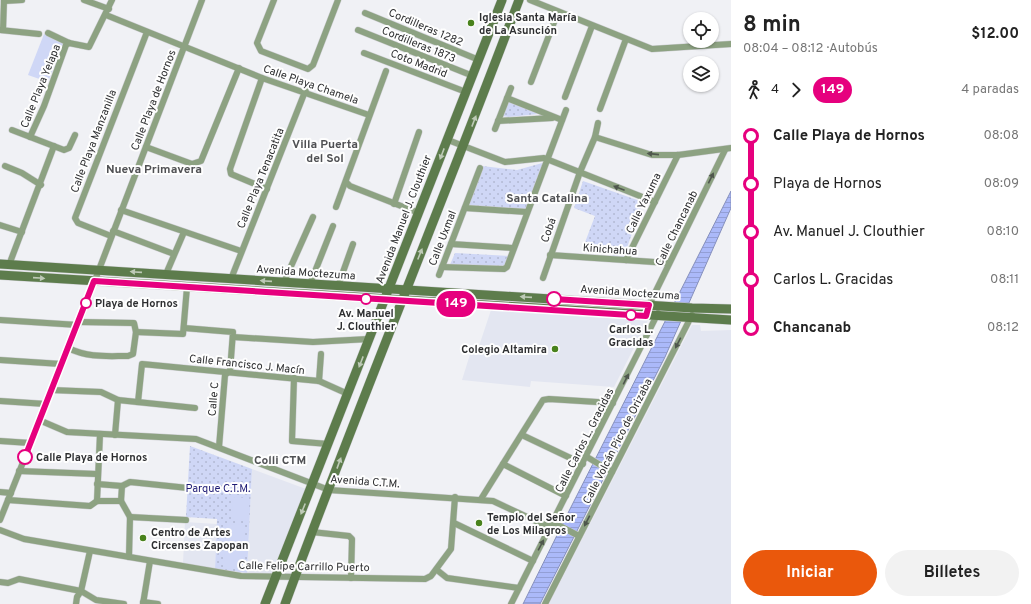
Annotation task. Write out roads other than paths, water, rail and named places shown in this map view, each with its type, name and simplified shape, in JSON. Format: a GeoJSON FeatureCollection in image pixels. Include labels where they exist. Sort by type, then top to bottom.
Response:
{"type":"FeatureCollection","features":[{"type":"Feature","properties":{"kind":"street"},"geometry":{"type":"LineString","coordinates":[[22,0],[4,0],[1,30],[39,34]]}},
{"type":"Feature","properties":{"kind":"street"},"geometry":{"type":"LineString","coordinates":[[84,0],[109,9]]}},
{"type":"Feature","properties":{"kind":"street"},"geometry":{"type":"LineString","coordinates":[[48,33],[69,43],[89,47],[106,16],[112,0]]}},
{"type":"Feature","properties":{"kind":"street","name":"Calle Playa de Hornos"},"geometry":{"type":"LineString","coordinates":[[0,520],[78,324],[202,0]]}},
{"type":"Feature","properties":{"kind":"street"},"geometry":{"type":"LineString","coordinates":[[274,0],[257,43],[258,47],[261,51],[308,69],[314,65],[338,0]]}},
{"type":"Feature","properties":{"kind":"street","name":"Avenida Manuel J. Clouthier"},"geometry":{"type":"LineString","coordinates":[[265,604],[502,0]]}},
{"type":"Feature","properties":{"kind":"street"},"geometry":{"type":"LineString","coordinates":[[285,604],[405,290],[464,146],[519,0]]}},
{"type":"Feature","properties":{"kind":"street"},"geometry":{"type":"LineString","coordinates":[[530,0],[652,49],[731,44]]}},
{"type":"Feature","properties":{"kind":"street"},"geometry":{"type":"LineString","coordinates":[[531,82],[558,12]]}},
{"type":"Feature","properties":{"kind":"street","name":"Cordilleras 1282"},"geometry":{"type":"LineString","coordinates":[[366,13],[479,60]]}},
{"type":"Feature","properties":{"kind":"street","name":"Calle Playa Chamela"},"geometry":{"type":"LineString","coordinates":[[106,16],[304,94],[369,115],[346,178],[346,183],[336,207]]}},
{"type":"Feature","properties":{"kind":"street"},"geometry":{"type":"LineString","coordinates":[[565,97],[592,26]]}},
{"type":"Feature","properties":{"kind":"street","name":"Cordilleras 1873"},"geometry":{"type":"LineString","coordinates":[[358,30],[472,76]]}},
{"type":"Feature","properties":{"kind":"street","name":"Calle Playa Manzanilla"},"geometry":{"type":"LineString","coordinates":[[112,234],[78,223],[75,218],[147,32]]}},
{"type":"Feature","properties":{"kind":"street"},"geometry":{"type":"LineString","coordinates":[[600,109],[626,39]]}},
{"type":"Feature","properties":{"kind":"street","name":"Calle Playa Yelapa"},"geometry":{"type":"LineString","coordinates":[[30,137],[44,106],[66,45],[69,43]]}},
{"type":"Feature","properties":{"kind":"street"},"geometry":{"type":"LineString","coordinates":[[485,45],[500,50]]}},
{"type":"Feature","properties":{"kind":"street","name":"Coto Madrid"},"geometry":{"type":"LineString","coordinates":[[364,53],[466,92]]}},
{"type":"Feature","properties":{"kind":"street"},"geometry":{"type":"LineString","coordinates":[[146,147],[192,164],[201,161],[239,68]]}},
{"type":"Feature","properties":{"kind":"street"},"geometry":{"type":"LineString","coordinates":[[369,115],[386,71]]}},
{"type":"Feature","properties":{"kind":"street"},"geometry":{"type":"LineString","coordinates":[[262,78],[230,170],[231,174],[266,189]]}},
{"type":"Feature","properties":{"kind":"street","name":"Calle Playa Tenacatita"},"geometry":{"type":"LineString","coordinates":[[230,279],[308,84]]}},
{"type":"Feature","properties":{"kind":"street"},"geometry":{"type":"LineString","coordinates":[[495,129],[511,88]]}},
{"type":"Feature","properties":{"kind":"street"},"geometry":{"type":"LineString","coordinates":[[507,98],[559,118]]}},
{"type":"Feature","properties":{"kind":"street"},"geometry":{"type":"LineString","coordinates":[[442,267],[504,270],[507,267],[547,160],[559,118],[566,110]]}},
{"type":"Feature","properties":{"kind":"street"},"geometry":{"type":"LineString","coordinates":[[498,121],[559,118]]}},
{"type":"Feature","properties":{"kind":"street","name":"Cobá"},"geometry":{"type":"LineString","coordinates":[[543,278],[580,172],[595,138],[598,123]]}},
{"type":"Feature","properties":{"kind":"street"},"geometry":{"type":"LineString","coordinates":[[12,130],[64,150],[69,148],[75,134]]}},
{"type":"Feature","properties":{"kind":"street"},"geometry":{"type":"LineString","coordinates":[[394,204],[419,132]]}},
{"type":"Feature","properties":{"kind":"street"},"geometry":{"type":"LineString","coordinates":[[595,138],[652,155],[678,155],[726,150]]}},
{"type":"Feature","properties":{"kind":"street"},"geometry":{"type":"LineString","coordinates":[[448,140],[505,162],[544,158],[655,202]]}},
{"type":"Feature","properties":{"kind":"street"},"geometry":{"type":"LineString","coordinates":[[5,264],[22,232],[41,185],[54,146]]}},
{"type":"Feature","properties":{"kind":"street","name":"Calle Chancanab"},"geometry":{"type":"LineString","coordinates":[[646,316],[649,305],[726,150]]}},
{"type":"Feature","properties":{"kind":"street","name":"Calle Yaxuma"},"geometry":{"type":"LineString","coordinates":[[626,260],[678,155]]}},
{"type":"Feature","properties":{"kind":"street"},"geometry":{"type":"LineString","coordinates":[[5,166],[22,173],[41,185]]}},
{"type":"Feature","properties":{"kind":"street","name":"Calle Uxmal"},"geometry":{"type":"LineString","coordinates":[[439,275],[480,168]]}},
{"type":"Feature","properties":{"kind":"street"},"geometry":{"type":"LineString","coordinates":[[346,183],[350,186],[419,213]]}},
{"type":"Feature","properties":{"kind":"street"},"geometry":{"type":"LineString","coordinates":[[464,208],[527,212]]}},
{"type":"Feature","properties":{"kind":"street"},"geometry":{"type":"LineString","coordinates":[[122,210],[241,252]]}},
{"type":"Feature","properties":{"kind":"street"},"geometry":{"type":"LineString","coordinates":[[284,282],[313,217]]}},
{"type":"Feature","properties":{"kind":"street"},"geometry":{"type":"LineString","coordinates":[[0,225],[22,232]]}},
{"type":"Feature","properties":{"kind":"street"},"geometry":{"type":"LineString","coordinates":[[310,284],[333,226]]}},
{"type":"Feature","properties":{"kind":"street"},"geometry":{"type":"LineString","coordinates":[[166,274],[184,232]]}},
{"type":"Feature","properties":{"kind":"street"},"geometry":{"type":"LineString","coordinates":[[112,234],[174,254]]}},
{"type":"Feature","properties":{"kind":"street"},"geometry":{"type":"LineString","coordinates":[[338,286],[353,244]]}},
{"type":"Feature","properties":{"kind":"street"},"geometry":{"type":"LineString","coordinates":[[451,244],[513,248]]}},
{"type":"Feature","properties":{"kind":"street","name":"Kinichahua"},"geometry":{"type":"LineString","coordinates":[[550,255],[670,263]]}},
{"type":"Feature","properties":{"kind":"street","name":"Avenida Moctezuma"},"geometry":{"type":"LineString","coordinates":[[5,264],[338,286],[731,309]]}},
{"type":"Feature","properties":{"kind":"street","name":"Avenida Moctezuma"},"geometry":{"type":"LineString","coordinates":[[0,276],[687,319],[731,320]]}},
{"type":"Feature","properties":{"kind":"street"},"geometry":{"type":"LineString","coordinates":[[184,331],[187,287]]}},
{"type":"Feature","properties":{"kind":"street","name":"Calle Carlos L. Gracidas"},"geometry":{"type":"LineString","coordinates":[[510,604],[583,464],[589,458],[613,403],[662,317],[664,306]]}},
{"type":"Feature","properties":{"kind":"street","name":"Calle Volcán Pico de Orizaba"},"geometry":{"type":"LineString","coordinates":[[545,604],[610,471],[694,308]]}},
{"type":"Feature","properties":{"kind":"street"},"geometry":{"type":"LineString","coordinates":[[0,320],[78,324],[134,323],[136,332],[132,355],[86,355],[68,348]]}},
{"type":"Feature","properties":{"kind":"street"},"geometry":{"type":"LineString","coordinates":[[136,332],[184,331],[313,342],[369,339]]}},
{"type":"Feature","properties":{"kind":"street","name":"Calle C"},"geometry":{"type":"LineString","coordinates":[[219,447],[225,375],[230,371],[233,334]]}},
{"type":"Feature","properties":{"kind":"street"},"geometry":{"type":"LineString","coordinates":[[319,381],[321,354]]}},
{"type":"Feature","properties":{"kind":"street"},"geometry":{"type":"LineString","coordinates":[[0,360],[61,364]]}},
{"type":"Feature","properties":{"kind":"street","name":"Calle Francisco J. Macín"},"geometry":{"type":"LineString","coordinates":[[138,402],[142,364],[230,371],[278,378],[319,381],[348,394]]}},
{"type":"Feature","properties":{"kind":"street"},"geometry":{"type":"LineString","coordinates":[[294,378],[292,441],[328,444]]}},
{"type":"Feature","properties":{"kind":"street"},"geometry":{"type":"LineString","coordinates":[[51,390],[101,392],[118,400],[195,408]]}},
{"type":"Feature","properties":{"kind":"street"},"geometry":{"type":"LineString","coordinates":[[481,499],[543,400],[549,398],[613,403]]}},
{"type":"Feature","properties":{"kind":"street"},"geometry":{"type":"LineString","coordinates":[[115,435],[118,400]]}},
{"type":"Feature","properties":{"kind":"street"},"geometry":{"type":"LineString","coordinates":[[0,401],[46,404]]}},
{"type":"Feature","properties":{"kind":"street","name":"Avenida C.T.M."},"geometry":{"type":"LineString","coordinates":[[39,420],[67,432],[196,439],[312,485],[329,490],[481,499],[500,503],[540,523],[551,526]]}},
{"type":"Feature","properties":{"kind":"street"},"geometry":{"type":"LineString","coordinates":[[97,501],[100,434]]}},
{"type":"Feature","properties":{"kind":"street"},"geometry":{"type":"LineString","coordinates":[[522,435],[583,464]]}},
{"type":"Feature","properties":{"kind":"street"},"geometry":{"type":"LineString","coordinates":[[0,441],[30,443]]}},
{"type":"Feature","properties":{"kind":"street"},"geometry":{"type":"LineString","coordinates":[[589,458],[610,471]]}},
{"type":"Feature","properties":{"kind":"street"},"geometry":{"type":"LineString","coordinates":[[504,464],[566,496]]}},
{"type":"Feature","properties":{"kind":"street"},"geometry":{"type":"LineString","coordinates":[[20,471],[98,474]]}},
{"type":"Feature","properties":{"kind":"street"},"geometry":{"type":"LineString","coordinates":[[97,484],[122,486],[130,482],[188,488]]}},
{"type":"Feature","properties":{"kind":"street"},"geometry":{"type":"LineString","coordinates":[[122,486],[121,501],[130,517],[128,557]]}},
{"type":"Feature","properties":{"kind":"street"},"geometry":{"type":"LineString","coordinates":[[0,492],[9,496],[90,506],[97,501],[121,501]]}},
{"type":"Feature","properties":{"kind":"street","name":"Calle Felipe Carrillo Puerto"},"geometry":{"type":"LineString","coordinates":[[0,530],[24,539],[241,576],[425,579],[431,576],[451,549],[455,497]]}},
{"type":"Feature","properties":{"kind":"street"},"geometry":{"type":"LineString","coordinates":[[130,517],[186,520]]}},
{"type":"Feature","properties":{"kind":"street"},"geometry":{"type":"LineString","coordinates":[[454,523],[533,561]]}},
{"type":"Feature","properties":{"kind":"street"},"geometry":{"type":"LineString","coordinates":[[551,526],[560,526],[578,535]]}},
{"type":"Feature","properties":{"kind":"street"},"geometry":{"type":"LineString","coordinates":[[312,532],[349,536],[352,539],[351,578]]}},
{"type":"Feature","properties":{"kind":"street"},"geometry":{"type":"LineString","coordinates":[[76,604],[77,597],[82,591],[90,551]]}},
{"type":"Feature","properties":{"kind":"street"},"geometry":{"type":"LineString","coordinates":[[150,561],[143,603],[158,604]]}},
{"type":"Feature","properties":{"kind":"street"},"geometry":{"type":"LineString","coordinates":[[436,570],[447,578],[519,588]]}},
{"type":"Feature","properties":{"kind":"street"},"geometry":{"type":"LineString","coordinates":[[0,582],[8,583],[19,580],[82,591],[96,600],[124,604]]}},
{"type":"Feature","properties":{"kind":"water"},"geometry":{"type":"Polygon","coordinates":[[[731,191],[731,208],[665,357],[540,604],[523,604],[568,513],[731,191]]]}},
{"type":"Feature","properties":{"kind":"place","name":"Iglesia Santa María de La Asunción"},"geometry":{"type":"Point","coordinates":[471,23]}},
{"type":"Feature","properties":{"kind":"place","name":"Av. Manuel J. Clouthier"},"geometry":{"type":"Point","coordinates":[366,299]}},
{"type":"Feature","properties":{"kind":"place","name":"Playa de Hornos"},"geometry":{"type":"Point","coordinates":[86,303]}},
{"type":"Feature","properties":{"kind":"place","name":"Carlos L. Gracidas"},"geometry":{"type":"Point","coordinates":[631,315]}},
{"type":"Feature","properties":{"kind":"place","name":"Colegio Altamira"},"geometry":{"type":"Point","coordinates":[555,349]}},
{"type":"Feature","properties":{"kind":"place","name":"Calle Playa de Hornos"},"geometry":{"type":"Point","coordinates":[25,457]}},
{"type":"Feature","properties":{"kind":"place","name":"Templo del Señor de Los Milagros"},"geometry":{"type":"Point","coordinates":[479,523]}},
{"type":"Feature","properties":{"kind":"place","name":"Centro de Artes Circenses Zapopan"},"geometry":{"type":"Point","coordinates":[143,538]}},
{"type":"Feature","properties":{"kind":"district","name":"Villa Puerta del Sol"},"geometry":{"type":"Point","coordinates":[325,151]}},
{"type":"Feature","properties":{"kind":"district","name":"Nueva Primavera"},"geometry":{"type":"Point","coordinates":[154,169]}},
{"type":"Feature","properties":{"kind":"district","name":"Santa Catalina"},"geometry":{"type":"Point","coordinates":[547,198]}},
{"type":"Feature","properties":{"kind":"district","name":"Colli CTM"},"geometry":{"type":"Point","coordinates":[280,460]}},
{"type":"Feature","properties":{"kind":"park label","name":"Parque C.T.M."},"geometry":{"type":"Point","coordinates":[218,488]}}]}
